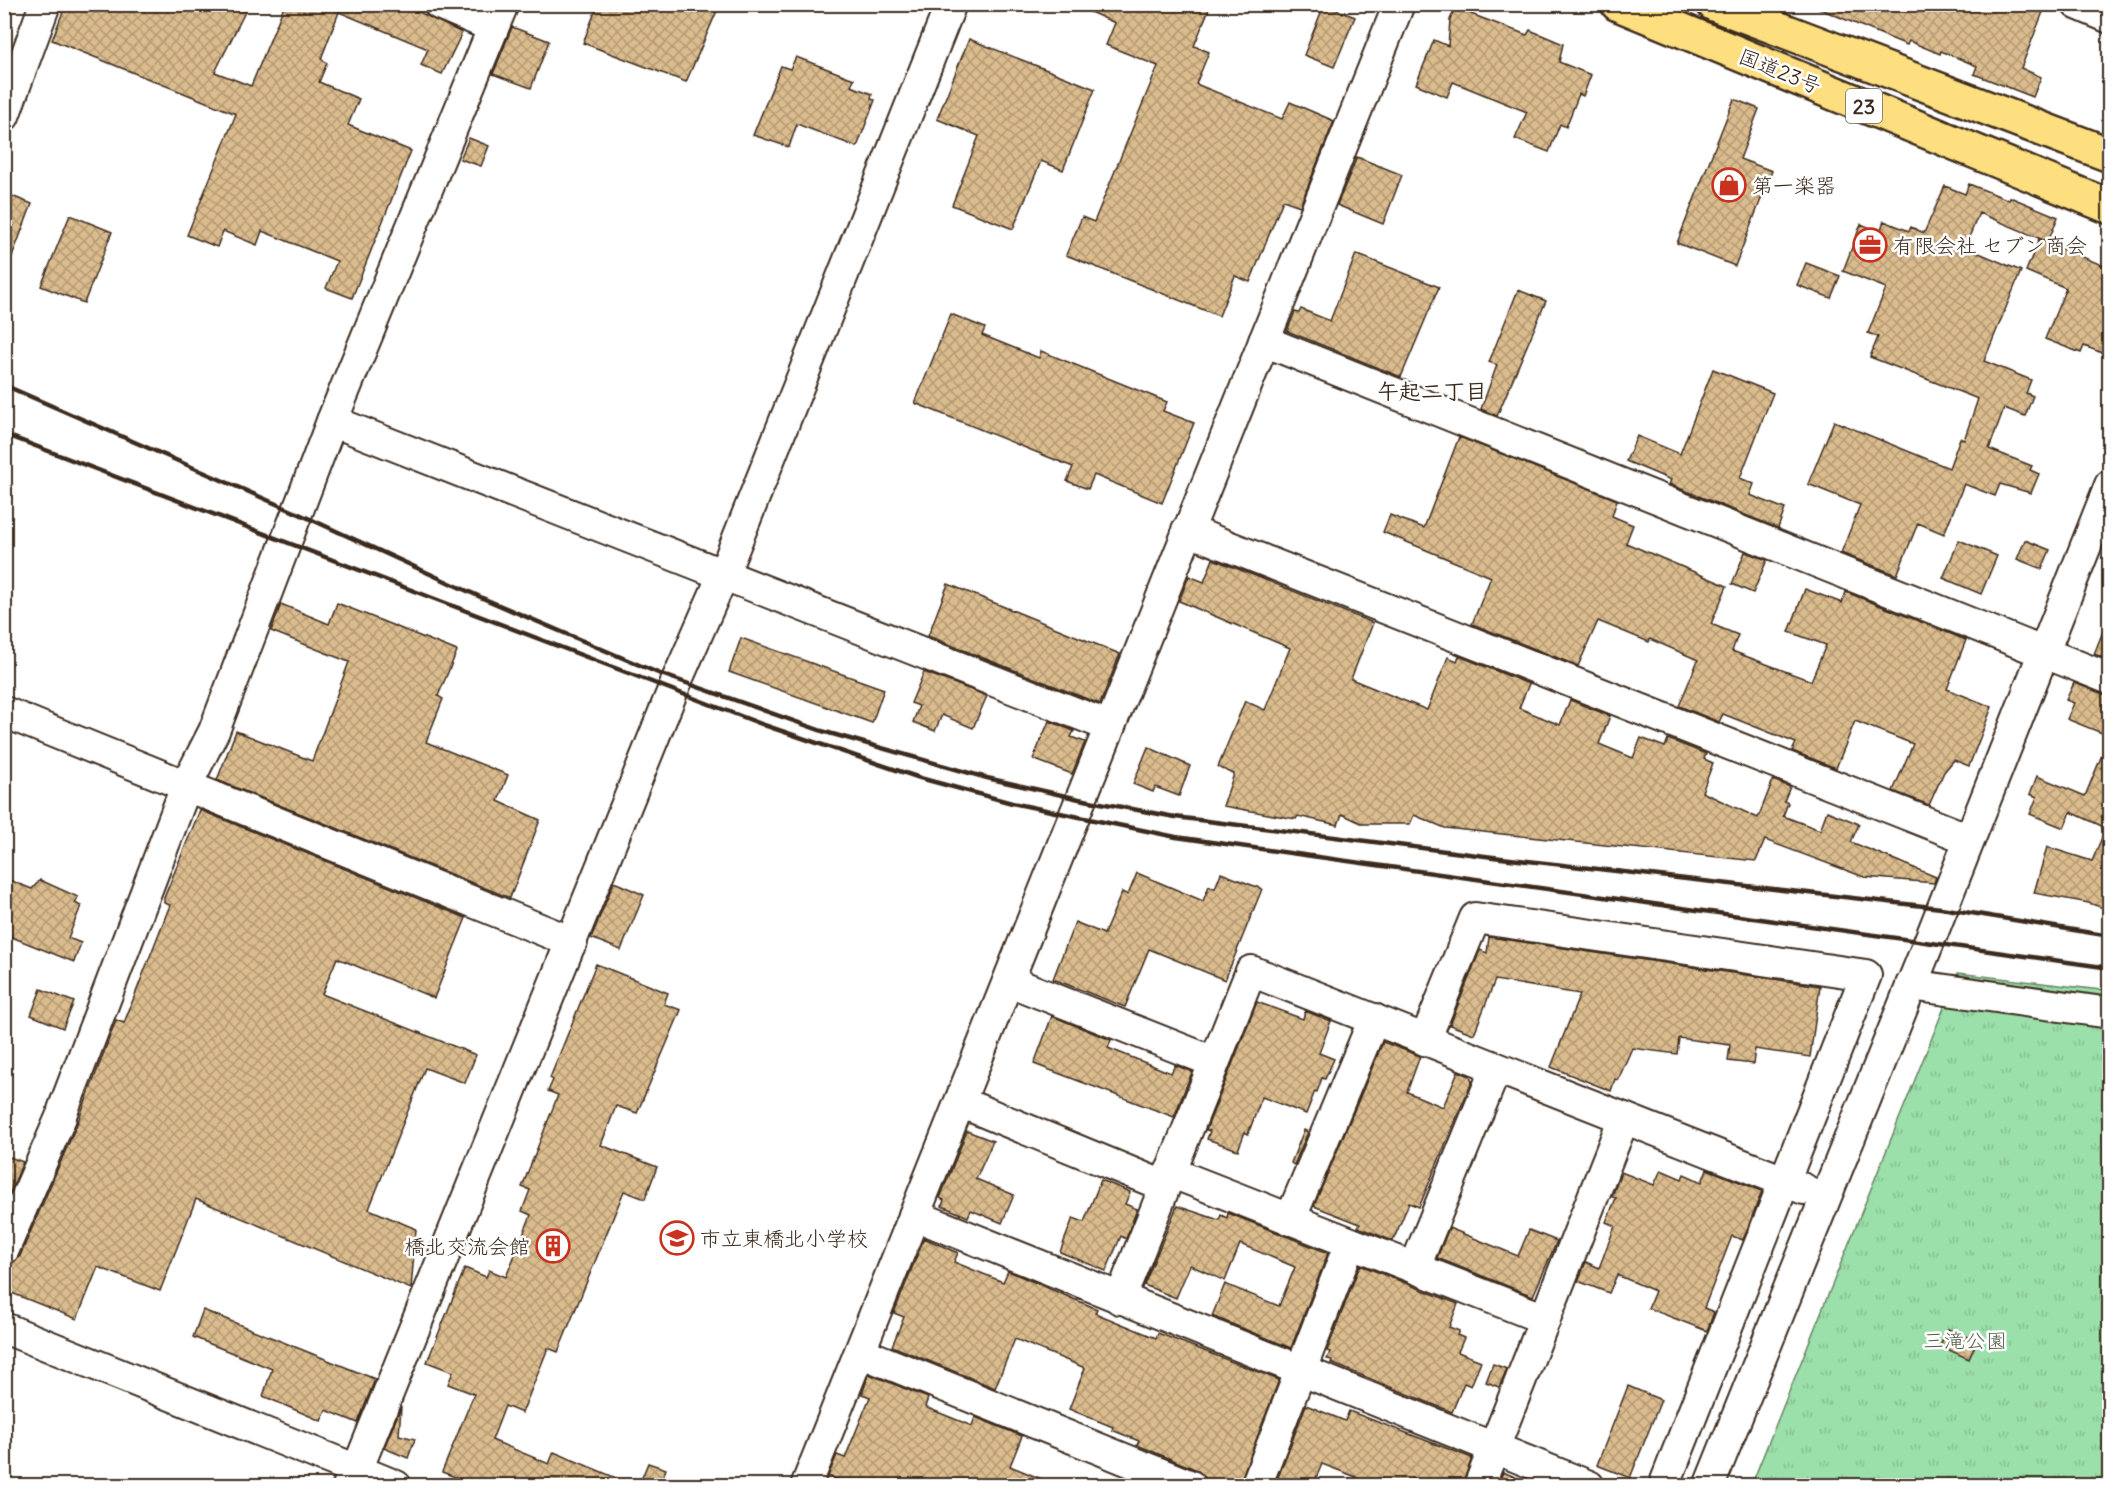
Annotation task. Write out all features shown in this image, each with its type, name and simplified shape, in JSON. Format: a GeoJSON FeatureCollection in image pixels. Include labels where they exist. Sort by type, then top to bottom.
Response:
{"type":"FeatureCollection","features":[{"type":"Feature","properties":{"kind":"highway","name":"国道23号"},"geometry":{"type":"LineString","coordinates":[[1618,4],[2109,207]]}},
{"type":"Feature","properties":{"kind":"highway","name":"国道23号"},"geometry":{"type":"LineString","coordinates":[[1714,4],[2109,155]]}},
{"type":"Feature","properties":{"kind":"street"},"geometry":{"type":"LineString","coordinates":[[4,116],[45,4]]}},
{"type":"Feature","properties":{"kind":"street"},"geometry":{"type":"LineString","coordinates":[[4,1249],[62,1114],[188,784],[214,732],[332,421],[498,16],[439,4]]}},
{"type":"Feature","properties":{"kind":"street"},"geometry":{"type":"LineString","coordinates":[[352,1478],[677,680],[724,573],[951,4]]}},
{"type":"Feature","properties":{"kind":"street"},"geometry":{"type":"LineString","coordinates":[[815,1483],[860,1352],[914,1215],[1399,4]]}},
{"type":"Feature","properties":{"kind":"street"},"geometry":{"type":"LineString","coordinates":[[2077,4],[2109,18]]}},
{"type":"Feature","properties":{"kind":"street"},"geometry":{"type":"LineString","coordinates":[[1264,341],[2109,679]]}},
{"type":"Feature","properties":{"kind":"street"},"geometry":{"type":"LineString","coordinates":[[332,421],[1109,726]]}},
{"type":"Feature","properties":{"kind":"street"},"geometry":{"type":"LineString","coordinates":[[1709,1485],[1826,1198],[2109,485]]}},
{"type":"Feature","properties":{"kind":"street"},"geometry":{"type":"LineString","coordinates":[[1187,530],[1969,839]]}},
{"type":"Feature","properties":{"kind":"street"},"geometry":{"type":"LineString","coordinates":[[4,712],[188,784],[572,942]]}},
{"type":"Feature","properties":{"kind":"street"},"geometry":{"type":"LineString","coordinates":[[1425,1040],[1475,918],[1866,975],[1664,1485]]}},
{"type":"Feature","properties":{"kind":"street"},"geometry":{"type":"LineString","coordinates":[[1120,1299],[1251,971],[1826,1198]]}},
{"type":"Feature","properties":{"kind":"street"},"geometry":{"type":"LineString","coordinates":[[1009,981],[1214,1062]]}},
{"type":"Feature","properties":{"kind":"street"},"geometry":{"type":"LineString","coordinates":[[1911,985],[2109,1013]]}},
{"type":"Feature","properties":{"kind":"street"},"geometry":{"type":"LineString","coordinates":[[1290,1220],[1374,1018]]}},
{"type":"Feature","properties":{"kind":"street"},"geometry":{"type":"LineString","coordinates":[[1414,1267],[1496,1068]]}},
{"type":"Feature","properties":{"kind":"street"},"geometry":{"type":"LineString","coordinates":[[960,1102],[1167,1179],[1290,1220],[1545,1319]]}},
{"type":"Feature","properties":{"kind":"street"},"geometry":{"type":"LineString","coordinates":[[1479,1485],[1624,1118]]}},
{"type":"Feature","properties":{"kind":"street"},"geometry":{"type":"LineString","coordinates":[[914,1215],[1589,1485]]}},
{"type":"Feature","properties":{"kind":"street"},"geometry":{"type":"LineString","coordinates":[[1256,1485],[1350,1243]]}},
{"type":"Feature","properties":{"kind":"street"},"geometry":{"type":"LineString","coordinates":[[4,1328],[352,1478],[396,1485]]}},
{"type":"Feature","properties":{"kind":"street"},"geometry":{"type":"LineString","coordinates":[[860,1352],[1191,1485]]}},
{"type":"Feature","properties":{"kind":"green space","name":"三滝公園"},"geometry":{"type":"Polygon","coordinates":[[[1958,973],[2109,991],[2109,1485],[1751,1486],[1958,973]]]}},
{"type":"Feature","properties":{"kind":"building"},"geometry":{"type":"Polygon","coordinates":[[[66,4],[249,4],[215,72],[251,86],[285,4],[403,4],[462,33],[442,74],[421,65],[428,49],[339,12],[321,59],[327,63],[319,82],[359,99],[348,125],[411,151],[352,298],[326,288],[337,261],[262,231],[257,245],[223,231],[217,247],[187,235],[236,114],[52,40],[66,4]]]}},
{"type":"Feature","properties":{"kind":"building"},"geometry":{"type":"Polygon","coordinates":[[[598,4],[720,4],[686,82],[583,43],[598,4]]]}},
{"type":"Feature","properties":{"kind":"building"},"geometry":{"type":"Polygon","coordinates":[[[1072,4],[1211,4],[1194,46],[1209,52],[1196,84],[1282,119],[1290,102],[1334,121],[1300,206],[1283,200],[1250,282],[1235,276],[1219,316],[1066,255],[1082,217],[1094,222],[1158,66],[1106,45],[1115,23],[1072,4]]]}},
{"type":"Feature","properties":{"kind":"building"},"geometry":{"type":"Polygon","coordinates":[[[1808,4],[2024,4],[2043,12],[2021,68],[2041,77],[2033,97],[1974,74],[1977,66],[1941,51],[1940,54],[1909,41],[1907,45],[1808,4]]]}},
{"type":"Feature","properties":{"kind":"building"},"geometry":{"type":"Polygon","coordinates":[[[1324,5],[1355,17],[1334,67],[1304,55],[1324,5]]]}},
{"type":"Feature","properties":{"kind":"building"},"geometry":{"type":"Polygon","coordinates":[[[1455,8],[1527,35],[1530,30],[1563,44],[1559,62],[1591,75],[1583,96],[1579,94],[1566,127],[1560,124],[1549,152],[1515,139],[1527,112],[1453,82],[1447,97],[1416,84],[1434,40],[1448,46],[1450,20],[1455,8]]]}},
{"type":"Feature","properties":{"kind":"building"},"geometry":{"type":"Polygon","coordinates":[[[512,27],[549,41],[531,88],[493,74],[512,27]]]}},
{"type":"Feature","properties":{"kind":"building"},"geometry":{"type":"Polygon","coordinates":[[[969,39],[1095,89],[1063,170],[1041,161],[1013,229],[952,205],[979,136],[937,119],[969,39]]]}},
{"type":"Feature","properties":{"kind":"building"},"geometry":{"type":"Polygon","coordinates":[[[796,57],[854,79],[851,86],[872,94],[871,99],[875,100],[857,147],[797,124],[789,147],[753,135],[781,66],[790,69],[796,57]]]}},
{"type":"Feature","properties":{"kind":"building"},"geometry":{"type":"Polygon","coordinates":[[[1734,99],[1759,109],[1740,159],[1772,171],[1735,266],[1677,243],[1734,99]]]}},
{"type":"Feature","properties":{"kind":"building"},"geometry":{"type":"Polygon","coordinates":[[[469,138],[489,146],[481,166],[460,159],[469,138]]]}},
{"type":"Feature","properties":{"kind":"building"},"geometry":{"type":"Polygon","coordinates":[[[1357,157],[1402,175],[1383,224],[1337,205],[1357,157]]]}},
{"type":"Feature","properties":{"kind":"building"},"geometry":{"type":"Polygon","coordinates":[[[1969,184],[2009,200],[2010,197],[2058,217],[2048,242],[1979,213],[1965,247],[2021,271],[1984,361],[2031,380],[2026,393],[2033,396],[2025,416],[2004,408],[1989,449],[2032,466],[2030,470],[2039,474],[2031,493],[2000,484],[1995,496],[1964,484],[1944,534],[1918,523],[1897,575],[1841,553],[1860,505],[1808,484],[1834,421],[1949,468],[1960,438],[1964,440],[1978,399],[1870,357],[1878,337],[1868,333],[1886,288],[1843,271],[1861,224],[1880,232],[1884,221],[1909,231],[1911,227],[1924,233],[1945,186],[1965,194],[1969,184]]]}},
{"type":"Feature","properties":{"kind":"building"},"geometry":{"type":"Polygon","coordinates":[[[4,193],[32,204],[6,272],[4,272],[4,193]]]}},
{"type":"Feature","properties":{"kind":"building"},"geometry":{"type":"Polygon","coordinates":[[[70,215],[112,232],[84,303],[41,286],[70,215]]]}},
{"type":"Feature","properties":{"kind":"building"},"geometry":{"type":"Polygon","coordinates":[[[2039,239],[2109,268],[2109,343],[2105,354],[2084,346],[2081,353],[2045,339],[2066,288],[2026,271],[2039,239]]]}},
{"type":"Feature","properties":{"kind":"building"},"geometry":{"type":"Polygon","coordinates":[[[1356,254],[1439,287],[1401,377],[1287,331],[1295,312],[1299,313],[1301,309],[1330,321],[1356,254]]]}},
{"type":"Feature","properties":{"kind":"building"},"geometry":{"type":"Polygon","coordinates":[[[1806,263],[1840,276],[1831,298],[1797,285],[1806,263]]]}},
{"type":"Feature","properties":{"kind":"building"},"geometry":{"type":"Polygon","coordinates":[[[1518,290],[1546,301],[1497,416],[1481,409],[1497,365],[1489,362],[1518,290]]]}},
{"type":"Feature","properties":{"kind":"building"},"geometry":{"type":"Polygon","coordinates":[[[951,314],[985,328],[982,335],[1039,358],[1041,351],[1167,402],[1163,411],[1194,423],[1162,503],[1094,475],[1088,489],[1067,481],[1073,467],[915,403],[951,314]]]}},
{"type":"Feature","properties":{"kind":"building"},"geometry":{"type":"Polygon","coordinates":[[[1713,369],[1773,393],[1740,478],[1754,484],[1750,495],[1785,509],[1778,528],[1780,529],[1669,484],[1671,480],[1626,461],[1637,436],[1680,454],[1713,369]]]}},
{"type":"Feature","properties":{"kind":"building"},"geometry":{"type":"Polygon","coordinates":[[[1459,437],[1617,500],[1612,516],[1633,525],[1626,543],[1727,586],[1711,624],[1738,635],[1732,651],[1811,681],[1826,645],[1789,632],[1805,589],[1842,603],[1846,592],[1966,640],[1947,689],[1992,707],[1969,766],[1954,760],[1944,772],[1929,805],[1893,791],[1913,744],[1855,721],[1836,768],[1792,751],[1796,743],[1723,714],[1719,722],[1679,706],[1698,660],[1650,639],[1649,642],[1598,621],[1578,666],[1472,624],[1491,577],[1383,532],[1390,515],[1424,528],[1459,437]]]}},
{"type":"Feature","properties":{"kind":"building"},"geometry":{"type":"Polygon","coordinates":[[[1959,540],[1997,556],[1981,594],[1943,578],[1959,540]]]}},
{"type":"Feature","properties":{"kind":"building"},"geometry":{"type":"Polygon","coordinates":[[[2025,540],[2050,550],[2042,569],[2017,559],[2025,540]]]}},
{"type":"Feature","properties":{"kind":"building"},"geometry":{"type":"Polygon","coordinates":[[[1745,552],[1767,560],[1753,593],[1732,584],[1745,552]]]}},
{"type":"Feature","properties":{"kind":"building"},"geometry":{"type":"Polygon","coordinates":[[[1213,559],[1373,623],[1351,679],[1427,710],[1448,657],[1457,661],[1459,656],[1529,684],[1519,708],[1560,725],[1570,700],[1610,716],[1599,744],[1633,758],[1641,738],[1665,747],[1668,739],[1706,754],[1704,759],[1713,763],[1702,792],[1758,818],[1773,780],[1790,787],[1784,801],[1788,803],[1783,816],[1820,830],[1827,811],[1859,824],[1851,842],[1936,877],[1934,883],[1864,877],[1765,840],[1756,861],[1445,828],[1414,815],[1410,824],[1363,824],[1342,814],[1338,825],[1298,816],[1296,819],[1223,806],[1234,774],[1218,767],[1245,701],[1265,710],[1290,648],[1179,601],[1189,576],[1204,582],[1213,559]]]}},
{"type":"Feature","properties":{"kind":"building"},"geometry":{"type":"Polygon","coordinates":[[[948,584],[1120,654],[1100,704],[928,636],[948,584]]]}},
{"type":"Feature","properties":{"kind":"building"},"geometry":{"type":"Polygon","coordinates":[[[337,603],[457,651],[438,696],[443,699],[426,742],[508,775],[498,801],[540,820],[510,898],[217,780],[236,731],[312,761],[349,662],[271,631],[281,604],[329,624],[337,603]]]}},
{"type":"Feature","properties":{"kind":"building"},"geometry":{"type":"Polygon","coordinates":[[[2109,619],[2109,660],[2094,654],[2109,619]]]}},
{"type":"Feature","properties":{"kind":"building"},"geometry":{"type":"Polygon","coordinates":[[[741,638],[884,689],[872,723],[729,672],[741,638]]]}},
{"type":"Feature","properties":{"kind":"building"},"geometry":{"type":"Polygon","coordinates":[[[924,672],[987,696],[973,728],[942,715],[935,731],[913,722],[919,706],[911,703],[924,672]]]}},
{"type":"Feature","properties":{"kind":"building"},"geometry":{"type":"Polygon","coordinates":[[[2074,683],[2109,696],[2109,736],[2067,719],[2074,703],[2066,700],[2074,683]]]}},
{"type":"Feature","properties":{"kind":"building"},"geometry":{"type":"Polygon","coordinates":[[[1049,721],[1074,731],[1071,737],[1085,742],[1072,774],[1033,759],[1049,721]]]}},
{"type":"Feature","properties":{"kind":"building"},"geometry":{"type":"Polygon","coordinates":[[[2109,738],[2109,910],[2089,903],[2034,893],[2047,847],[2092,861],[2106,828],[2071,812],[2064,828],[2030,814],[2037,797],[2030,794],[2037,776],[2085,796],[2109,738]]]}},
{"type":"Feature","properties":{"kind":"building"},"geometry":{"type":"Polygon","coordinates":[[[1148,747],[1190,766],[1179,796],[1155,787],[1153,792],[1133,784],[1148,747]]]}},
{"type":"Feature","properties":{"kind":"building"},"geometry":{"type":"Polygon","coordinates":[[[200,810],[466,918],[434,998],[337,958],[322,994],[476,1055],[465,1083],[425,1068],[369,1209],[416,1229],[411,1289],[196,1199],[160,1291],[98,1267],[77,1319],[4,1290],[4,1281],[11,1264],[20,1256],[77,1124],[116,1020],[124,1023],[170,905],[164,903],[164,898],[200,810]]]}},
{"type":"Feature","properties":{"kind":"building"},"geometry":{"type":"Polygon","coordinates":[[[1137,873],[1203,901],[1209,886],[1215,888],[1221,873],[1262,889],[1225,980],[1149,949],[1125,1007],[1053,979],[1075,922],[1104,934],[1122,892],[1128,895],[1137,873]]]}},
{"type":"Feature","properties":{"kind":"building"},"geometry":{"type":"Polygon","coordinates":[[[4,878],[32,889],[40,880],[78,897],[75,903],[81,906],[68,938],[81,943],[74,962],[4,934],[4,878]]]}},
{"type":"Feature","properties":{"kind":"building"},"geometry":{"type":"Polygon","coordinates":[[[614,882],[644,895],[621,950],[591,938],[614,882]]]}},
{"type":"Feature","properties":{"kind":"building"},"geometry":{"type":"Polygon","coordinates":[[[1489,937],[1820,986],[1810,1057],[1755,1049],[1753,1064],[1728,1061],[1730,1045],[1679,1038],[1677,1054],[1632,1048],[1611,1091],[1551,1067],[1580,994],[1495,980],[1474,1034],[1450,1025],[1480,950],[1487,953],[1489,937]]]}},
{"type":"Feature","properties":{"kind":"building"},"geometry":{"type":"Polygon","coordinates":[[[596,964],[668,993],[664,1004],[681,1010],[637,1113],[616,1106],[601,1145],[657,1167],[645,1199],[624,1191],[558,1352],[548,1348],[522,1413],[505,1406],[492,1440],[549,1464],[554,1452],[633,1485],[476,1485],[442,1472],[474,1394],[448,1384],[453,1372],[427,1362],[465,1268],[486,1277],[489,1270],[506,1277],[531,1215],[522,1211],[530,1190],[522,1187],[558,1095],[548,1091],[553,1080],[550,1078],[596,964]]]}},
{"type":"Feature","properties":{"kind":"building"},"geometry":{"type":"Polygon","coordinates":[[[41,989],[74,1002],[63,1028],[31,1015],[41,989]]]}},
{"type":"Feature","properties":{"kind":"building"},"geometry":{"type":"Polygon","coordinates":[[[1257,1002],[1303,1019],[1305,1011],[1331,1021],[1319,1053],[1334,1059],[1325,1079],[1322,1078],[1317,1092],[1315,1091],[1306,1114],[1262,1097],[1248,1134],[1245,1132],[1238,1150],[1207,1139],[1210,1131],[1206,1130],[1257,1002]]]}},
{"type":"Feature","properties":{"kind":"building"},"geometry":{"type":"Polygon","coordinates":[[[1052,1016],[1111,1040],[1108,1048],[1171,1073],[1175,1065],[1192,1072],[1174,1117],[1034,1064],[1052,1016]]]}},
{"type":"Feature","properties":{"kind":"building"},"geometry":{"type":"Polygon","coordinates":[[[1383,1042],[1420,1056],[1407,1092],[1443,1107],[1458,1071],[1470,1076],[1472,1081],[1419,1207],[1409,1203],[1393,1241],[1358,1227],[1360,1224],[1314,1206],[1383,1042]]]}},
{"type":"Feature","properties":{"kind":"building"},"geometry":{"type":"Polygon","coordinates":[[[1304,1130],[1308,1132],[1294,1165],[1291,1163],[1304,1130]]]}},
{"type":"Feature","properties":{"kind":"building"},"geometry":{"type":"Polygon","coordinates":[[[967,1131],[993,1141],[976,1179],[1014,1195],[1002,1223],[971,1210],[968,1217],[942,1206],[944,1200],[940,1198],[967,1131]]]}},
{"type":"Feature","properties":{"kind":"building"},"geometry":{"type":"Polygon","coordinates":[[[4,1155],[23,1162],[10,1193],[4,1191],[4,1155]]]}},
{"type":"Feature","properties":{"kind":"building"},"geometry":{"type":"Polygon","coordinates":[[[1707,1169],[1762,1191],[1743,1240],[1732,1236],[1704,1308],[1714,1312],[1707,1331],[1648,1308],[1655,1291],[1617,1275],[1609,1293],[1578,1281],[1586,1262],[1599,1268],[1615,1226],[1606,1222],[1616,1198],[1612,1197],[1621,1172],[1654,1185],[1661,1170],[1682,1179],[1684,1174],[1702,1182],[1707,1169]]]}},
{"type":"Feature","properties":{"kind":"building"},"geometry":{"type":"Polygon","coordinates":[[[1101,1180],[1130,1192],[1125,1204],[1137,1209],[1126,1239],[1121,1236],[1106,1271],[1060,1252],[1073,1218],[1084,1222],[1101,1180]]]}},
{"type":"Feature","properties":{"kind":"building"},"geometry":{"type":"Polygon","coordinates":[[[1177,1206],[1219,1220],[1221,1215],[1227,1218],[1228,1213],[1328,1253],[1291,1348],[1212,1316],[1225,1284],[1279,1306],[1295,1267],[1240,1244],[1225,1281],[1190,1265],[1176,1298],[1144,1285],[1177,1206]]]}},
{"type":"Feature","properties":{"kind":"building"},"geometry":{"type":"Polygon","coordinates":[[[1449,1228],[1518,1256],[1529,1230],[1557,1241],[1533,1296],[1437,1258],[1449,1228]]]}},
{"type":"Feature","properties":{"kind":"building"},"geometry":{"type":"Polygon","coordinates":[[[924,1238],[958,1253],[954,1262],[1003,1282],[1008,1271],[1097,1309],[1095,1313],[1156,1338],[1158,1333],[1279,1380],[1239,1485],[1218,1485],[1207,1481],[1197,1470],[1137,1445],[1139,1441],[1112,1430],[1113,1427],[1069,1409],[1085,1368],[1015,1339],[995,1388],[892,1346],[904,1317],[894,1313],[924,1238]]]}},
{"type":"Feature","properties":{"kind":"building"},"geometry":{"type":"Polygon","coordinates":[[[1360,1265],[1458,1304],[1449,1327],[1459,1331],[1457,1335],[1464,1338],[1458,1352],[1481,1361],[1471,1386],[1464,1383],[1452,1412],[1331,1363],[1332,1360],[1327,1359],[1330,1352],[1327,1351],[1360,1265]]]}},
{"type":"Feature","properties":{"kind":"building"},"geometry":{"type":"Polygon","coordinates":[[[203,1310],[375,1379],[358,1423],[326,1410],[321,1421],[263,1396],[272,1369],[193,1337],[203,1310]]]}},
{"type":"Feature","properties":{"kind":"building"},"geometry":{"type":"Polygon","coordinates":[[[1948,1329],[1977,1341],[1969,1359],[1940,1346],[1948,1329]]]}},
{"type":"Feature","properties":{"kind":"building"},"geometry":{"type":"Polygon","coordinates":[[[1493,1364],[1507,1369],[1499,1387],[1486,1382],[1493,1364]]]}},
{"type":"Feature","properties":{"kind":"building"},"geometry":{"type":"Polygon","coordinates":[[[869,1374],[928,1398],[925,1407],[972,1426],[975,1417],[1022,1436],[1010,1466],[1056,1485],[851,1485],[828,1476],[837,1455],[845,1458],[870,1397],[862,1394],[869,1374]]]}},
{"type":"Feature","properties":{"kind":"building"},"geometry":{"type":"Polygon","coordinates":[[[1628,1386],[1661,1400],[1630,1478],[1597,1465],[1628,1386]]]}},
{"type":"Feature","properties":{"kind":"building"},"geometry":{"type":"Polygon","coordinates":[[[1306,1405],[1345,1421],[1349,1411],[1472,1458],[1462,1485],[1425,1485],[1411,1479],[1409,1485],[1353,1485],[1356,1477],[1322,1464],[1313,1485],[1275,1485],[1306,1405]]]}},
{"type":"Feature","properties":{"kind":"building"},"geometry":{"type":"Polygon","coordinates":[[[401,1407],[399,1435],[415,1439],[408,1458],[384,1448],[401,1407]]]}},
{"type":"Feature","properties":{"kind":"building"},"geometry":{"type":"Polygon","coordinates":[[[648,1463],[666,1469],[660,1485],[639,1485],[648,1463]]]}},
{"type":"Feature","properties":{"kind":"building"},"geometry":{"type":"Polygon","coordinates":[[[1503,1472],[1534,1485],[1498,1485],[1503,1472]]]}},
{"type":"Feature","properties":{"kind":"railway"},"geometry":{"type":"LineString","coordinates":[[4,385],[297,513],[487,600],[658,673],[822,731],[987,778],[1079,799],[1175,817],[1501,858],[1941,908],[2110,936]]}},
{"type":"Feature","properties":{"kind":"railway"},"geometry":{"type":"LineString","coordinates":[[4,434],[764,725],[920,778],[1012,803],[1176,837],[2110,968]]}},
{"type":"Feature","properties":{"kind":"place","name":"第一楽器"},"geometry":{"type":"Point","coordinates":[1729,185]}},
{"type":"Feature","properties":{"kind":"place","name":"有限会社 セブン商会"},"geometry":{"type":"Point","coordinates":[1870,245]}},
{"type":"Feature","properties":{"kind":"place","name":"市立東橋北小学校"},"geometry":{"type":"Point","coordinates":[677,1238]}},
{"type":"Feature","properties":{"kind":"place","name":"橋北交流会館"},"geometry":{"type":"Point","coordinates":[553,1246]}},
{"type":"Feature","properties":{"kind":"district","name":"午起二丁目"},"geometry":{"type":"Point","coordinates":[1432,391]}}]}
